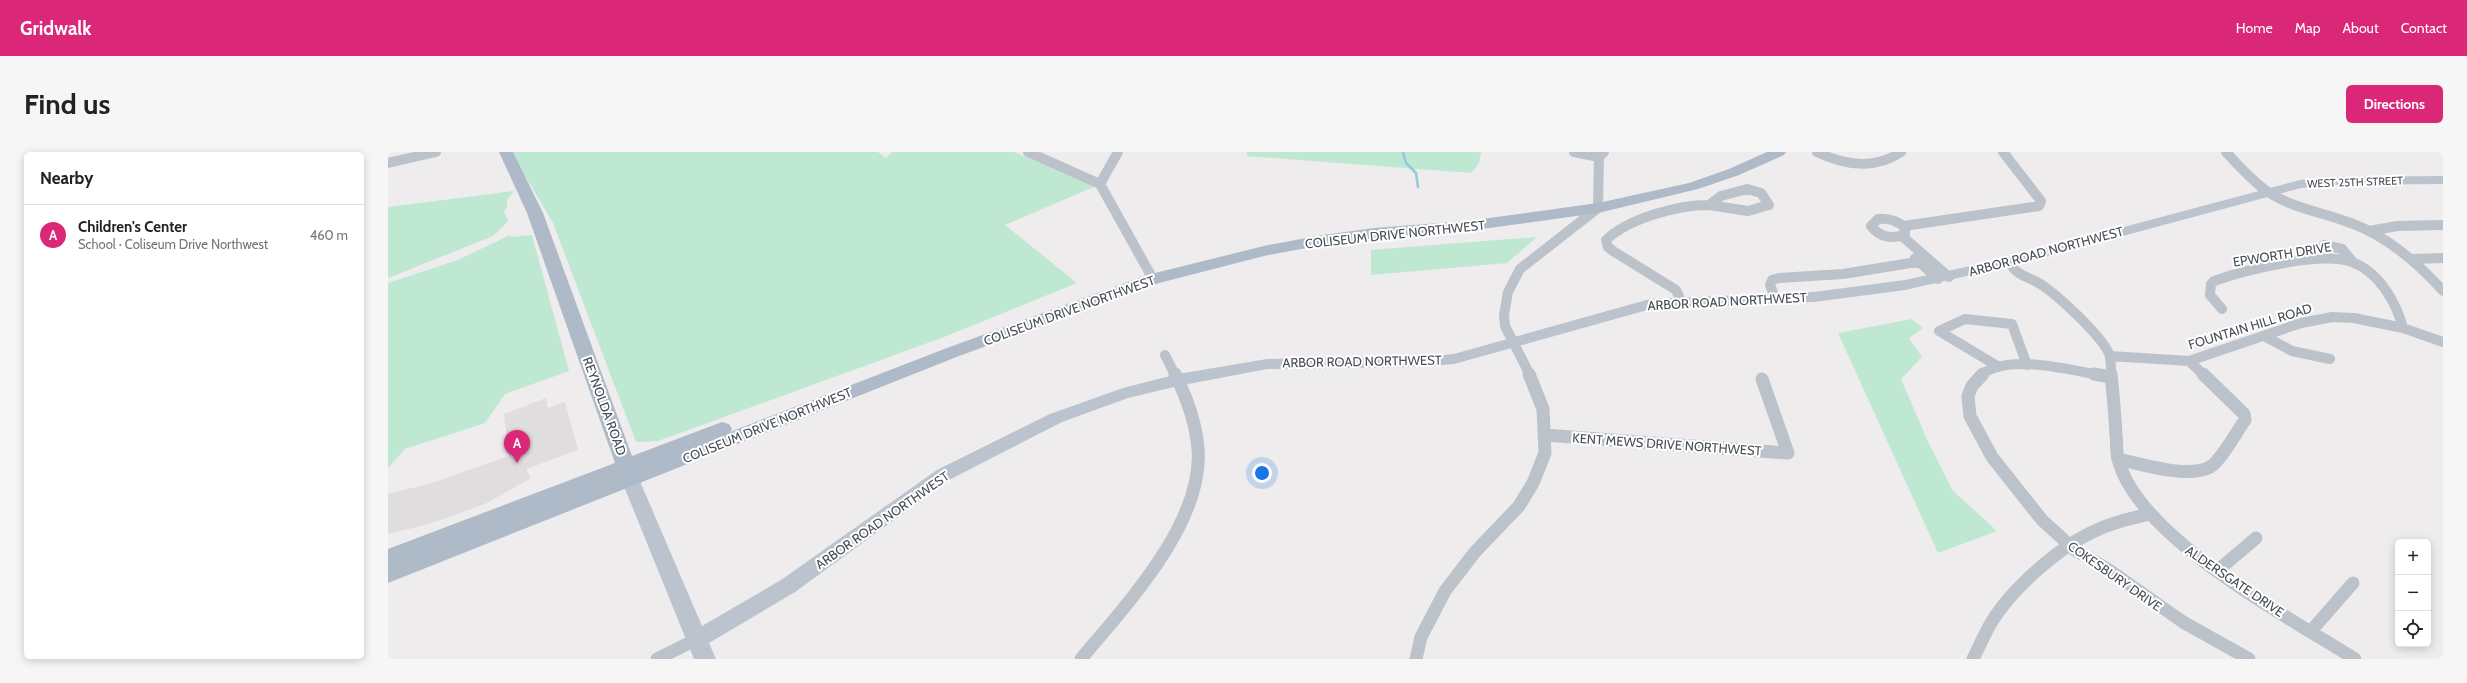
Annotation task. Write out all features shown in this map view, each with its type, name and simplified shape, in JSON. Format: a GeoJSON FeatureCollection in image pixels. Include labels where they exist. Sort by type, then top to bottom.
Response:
{"type":"FeatureCollection","features":[{"type":"Feature","properties":{"kind":"main road","name":"REYNOLDA ROAD"},"geometry":{"type":"LineString","coordinates":[[506,152],[535,213],[628,472]]}},
{"type":"Feature","properties":{"kind":"main road","name":"COLISEUM DRIVE NORTHWEST"},"geometry":{"type":"LineString","coordinates":[[1598,203],[1683,178],[1752,152]]}},
{"type":"Feature","properties":{"kind":"main road","name":"COLISEUM DRIVE NORTHWEST"},"geometry":{"type":"LineString","coordinates":[[388,558],[628,472],[953,352],[1150,275],[1323,240],[1467,226],[1693,186],[1734,172],[1779,152]]}},
{"type":"Feature","properties":{"kind":"main road","name":"COLISEUM DRIVE NORTHWEST"},"geometry":{"type":"LineString","coordinates":[[388,574],[628,472]]}},
{"type":"Feature","properties":{"kind":"street"},"geometry":{"type":"LineString","coordinates":[[389,161],[436,152]]}},
{"type":"Feature","properties":{"kind":"street"},"geometry":{"type":"LineString","coordinates":[[1028,152],[1100,184],[1150,275]]}},
{"type":"Feature","properties":{"kind":"street"},"geometry":{"type":"LineString","coordinates":[[1100,184],[1118,152]]}},
{"type":"Feature","properties":{"kind":"street"},"geometry":{"type":"LineString","coordinates":[[1416,659],[1421,637],[1445,591],[1463,565],[1518,506],[1534,483],[1545,453],[1543,409],[1537,390],[1505,326],[1504,315],[1508,292],[1516,276],[1528,262],[1598,203],[1602,155],[1574,152]]}},
{"type":"Feature","properties":{"kind":"street"},"geometry":{"type":"LineString","coordinates":[[1817,152],[1838,160],[1863,164],[1883,161],[1901,152]]}},
{"type":"Feature","properties":{"kind":"street"},"geometry":{"type":"LineString","coordinates":[[1943,278],[1923,260],[1899,233],[2039,206],[2041,201],[2003,152]]}},
{"type":"Feature","properties":{"kind":"street"},"geometry":{"type":"LineString","coordinates":[[2226,152],[2272,190],[2322,216],[2333,217],[2369,231],[2411,259],[2428,273],[2443,291]]}},
{"type":"Feature","properties":{"kind":"street","name":"WEST 25TH STREET"},"geometry":{"type":"LineString","coordinates":[[2272,190],[2300,184],[2332,181],[2443,180]]}},
{"type":"Feature","properties":{"kind":"street"},"geometry":{"type":"LineString","coordinates":[[1681,301],[1676,290],[1613,251],[1608,247],[1606,240],[1611,234],[1622,229],[1666,211],[1689,206],[1709,205],[1730,210],[1760,211],[1770,205],[1768,198],[1760,192],[1747,189],[1721,196],[1709,205]]}},
{"type":"Feature","properties":{"kind":"street","name":"ARBOR ROAD NORTHWEST"},"geometry":{"type":"LineString","coordinates":[[657,659],[697,639],[788,586],[879,519],[943,475],[1056,418],[1101,400],[1178,380],[1267,364],[1436,361],[1513,344],[1630,308],[1650,304],[1681,301],[1775,298],[1861,292],[1943,278],[2010,262],[2272,190]]}},
{"type":"Feature","properties":{"kind":"street"},"geometry":{"type":"LineString","coordinates":[[2369,231],[2397,226],[2443,225]]}},
{"type":"Feature","properties":{"kind":"street","name":"EPWORTH DRIVE"},"geometry":{"type":"LineString","coordinates":[[2222,309],[2210,295],[2210,284],[2214,281],[2254,270],[2330,258],[2353,262],[2368,273],[2392,298],[2401,316],[2403,328]]}},
{"type":"Feature","properties":{"kind":"street"},"geometry":{"type":"LineString","coordinates":[[2411,259],[2443,258]]}},
{"type":"Feature","properties":{"kind":"street"},"geometry":{"type":"LineString","coordinates":[[1775,298],[1770,290],[1772,280],[1850,273],[1923,260]]}},
{"type":"Feature","properties":{"kind":"street"},"geometry":{"type":"LineString","coordinates":[[2010,262],[2010,266],[2028,280],[2034,281],[2073,312],[2105,346],[2110,356]]}},
{"type":"Feature","properties":{"kind":"street","name":"FOUNTAIN HILL ROAD"},"geometry":{"type":"LineString","coordinates":[[2110,356],[2189,361],[2301,323],[2332,317],[2354,318],[2403,328],[2443,342]]}},
{"type":"Feature","properties":{"kind":"street"},"geometry":{"type":"LineString","coordinates":[[1999,367],[1939,331],[1965,319],[2012,324],[2027,365]]}},
{"type":"Feature","properties":{"kind":"street"},"geometry":{"type":"LineString","coordinates":[[2266,336],[2292,351],[2330,359]]}},
{"type":"Feature","properties":{"kind":"street"},"geometry":{"type":"LineString","coordinates":[[1081,659],[1153,568],[1172,540],[1189,506],[1196,472],[1196,431],[1193,416],[1178,380],[1165,355]]}},
{"type":"Feature","properties":{"kind":"street","name":"ALDERSGATE DRIVE"},"geometry":{"type":"LineString","coordinates":[[2110,356],[2118,459],[2129,483],[2150,514],[2181,544],[2217,572],[2355,659]]}},
{"type":"Feature","properties":{"kind":"street"},"geometry":{"type":"LineString","coordinates":[[2118,459],[2172,470],[2202,469],[2211,466],[2238,430],[2245,420],[2244,414],[2189,361]]}},
{"type":"Feature","properties":{"kind":"street","name":"COKESBURY DRIVE"},"geometry":{"type":"LineString","coordinates":[[2111,377],[2027,365],[1999,367],[1982,374],[1975,382],[1967,400],[1968,412],[1982,439],[2007,478],[2034,512],[2070,547],[2108,570],[2146,599],[2209,638],[2250,659]]}},
{"type":"Feature","properties":{"kind":"street","name":"KENT MEWS DRIVE NORTHWEST"},"geometry":{"type":"LineString","coordinates":[[1545,435],[1788,453],[1762,379]]}},
{"type":"Feature","properties":{"kind":"street","name":"REYNOLDA ROAD"},"geometry":{"type":"LineString","coordinates":[[628,472],[705,659]]}},
{"type":"Feature","properties":{"kind":"street"},"geometry":{"type":"LineString","coordinates":[[1973,659],[1990,624],[2007,601],[2046,562],[2096,530],[2150,514]]}},
{"type":"Feature","properties":{"kind":"street"},"geometry":{"type":"LineString","coordinates":[[2217,572],[2256,538]]}},
{"type":"Feature","properties":{"kind":"street"},"geometry":{"type":"LineString","coordinates":[[2311,630],[2353,583]]}},
{"type":"Feature","properties":{"kind":"shaded area"},"geometry":{"type":"Polygon","coordinates":[[[546,398],[548,408],[565,402],[578,450],[526,469],[531,478],[485,504],[429,524],[388,534],[388,494],[432,483],[509,456],[504,414],[546,398]]]}},
{"type":"Feature","properties":{"kind":"green space"},"geometry":{"type":"Polygon","coordinates":[[[511,152],[878,152],[886,158],[892,152],[1014,152],[1096,186],[1005,225],[1077,283],[944,337],[658,441],[636,442],[553,223],[511,152]]]}},
{"type":"Feature","properties":{"kind":"green space"},"geometry":{"type":"Polygon","coordinates":[[[1247,152],[1481,152],[1479,163],[1471,173],[1247,156],[1247,152]]]}},
{"type":"Feature","properties":{"kind":"green space"},"geometry":{"type":"Polygon","coordinates":[[[514,191],[507,200],[507,207],[504,211],[508,221],[493,236],[388,278],[388,207],[514,191]]]}},
{"type":"Feature","properties":{"kind":"green space"},"geometry":{"type":"Polygon","coordinates":[[[510,235],[511,237],[532,235],[569,371],[505,394],[485,423],[405,449],[388,468],[388,283],[458,260],[510,235]]]}},
{"type":"Feature","properties":{"kind":"green space"},"geometry":{"type":"Polygon","coordinates":[[[1537,237],[1507,263],[1371,275],[1371,250],[1537,237]]]}},
{"type":"Feature","properties":{"kind":"green space"},"geometry":{"type":"Polygon","coordinates":[[[1912,319],[1923,328],[1909,338],[1922,357],[1901,379],[1929,444],[1953,491],[1997,531],[1938,553],[1838,333],[1912,319]]]}},
{"type":"Feature","properties":{"kind":"waterway"},"geometry":{"type":"LineString","coordinates":[[1403,152],[1406,163],[1416,173],[1418,187]]}},
{"type":"Feature","properties":{"kind":"place","name":"Children's Center"},"geometry":{"type":"Point","coordinates":[517,463]}}]}
